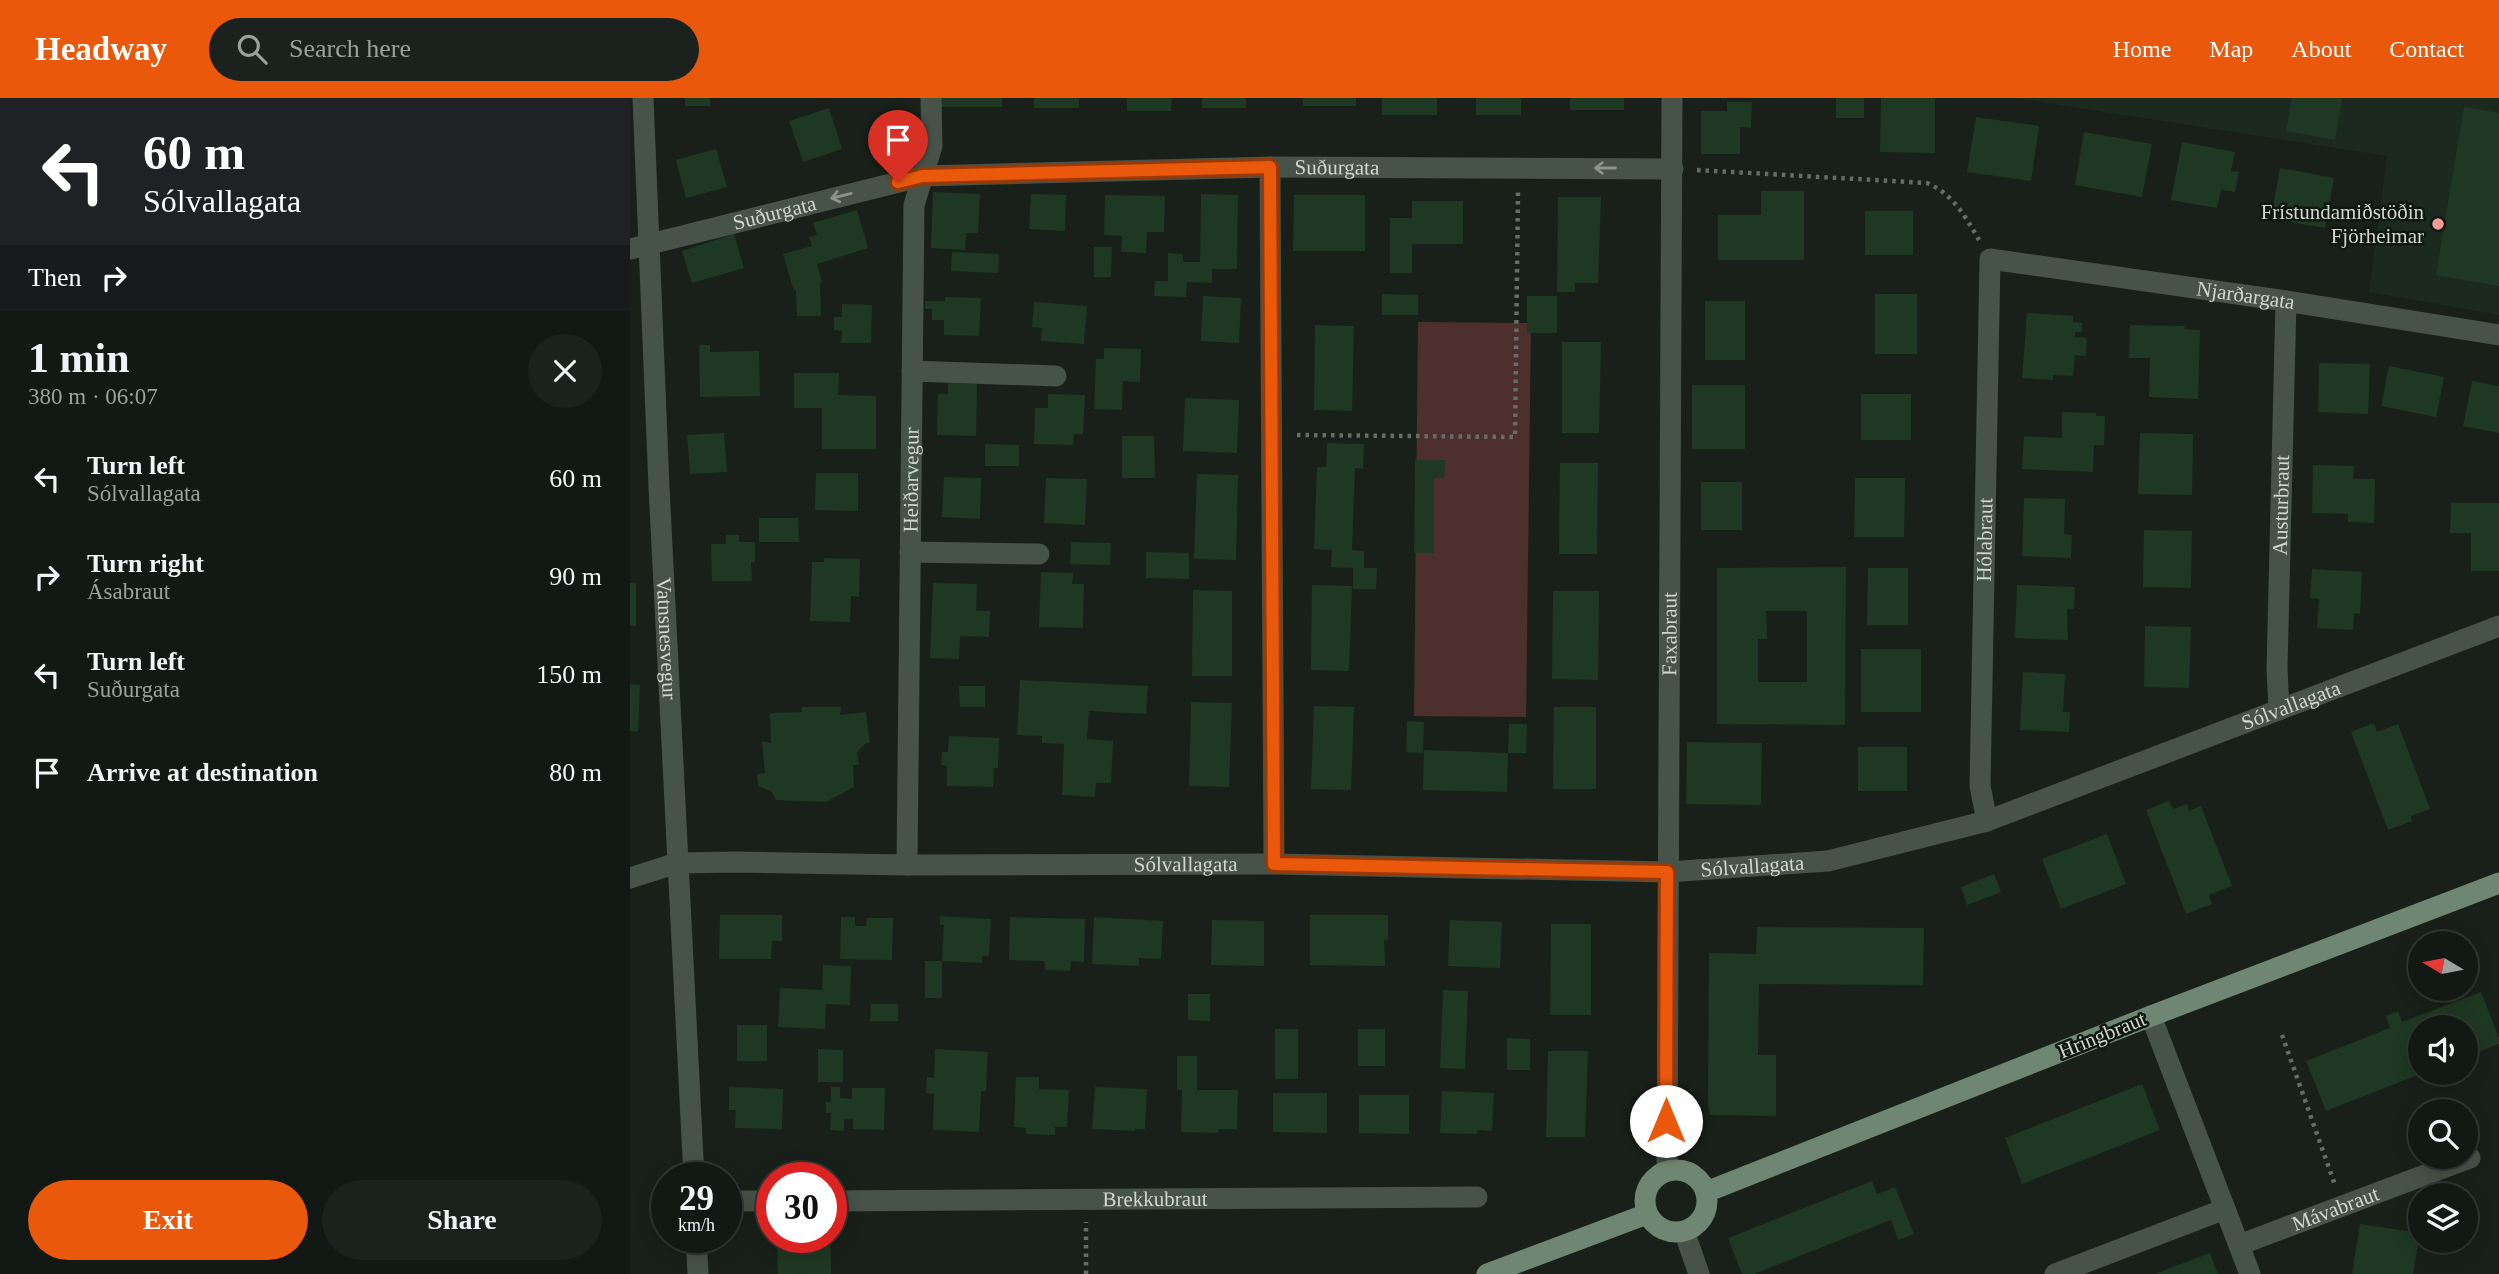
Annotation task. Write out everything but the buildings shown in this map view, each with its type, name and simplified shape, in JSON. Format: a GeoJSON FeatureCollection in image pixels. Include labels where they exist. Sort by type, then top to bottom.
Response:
{"type":"FeatureCollection","features":[{"type":"Feature","properties":{"kind":"main road","name":"Hringbraut"},"geometry":{"type":"LineString","coordinates":[[1706,1192],[2151,1016],[2499,883]]}},
{"type":"Feature","properties":{"kind":"main road"},"geometry":{"type":"LineString","coordinates":[[1667,1170],[1691,1173],[1698,1178],[1706,1192],[1703,1216],[1698,1223],[1684,1231],[1666,1231],[1652,1222],[1647,1214],[1647,1188],[1652,1180],[1667,1170]]}},
{"type":"Feature","properties":{"kind":"main road"},"geometry":{"type":"LineString","coordinates":[[1487,1274],[1647,1214]]}},
{"type":"Feature","properties":{"kind":"street","name":"Vatnsnesvegur"},"geometry":{"type":"LineString","coordinates":[[643,98],[639,246],[693,1162]]}},
{"type":"Feature","properties":{"kind":"street","name":"Heiðarvegur"},"geometry":{"type":"LineString","coordinates":[[907,865],[914,205],[932,146],[931,98]]}},
{"type":"Feature","properties":{"kind":"street","name":"Faxabraut"},"geometry":{"type":"LineString","coordinates":[[1667,1170],[1672,98]]}},
{"type":"Feature","properties":{"kind":"street","name":"Suðurgata"},"geometry":{"type":"LineString","coordinates":[[639,246],[923,176],[1270,167],[1673,169]]}},
{"type":"Feature","properties":{"kind":"street"},"geometry":{"type":"LineString","coordinates":[[1270,167],[1274,864]]}},
{"type":"Feature","properties":{"kind":"street","name":"Njarðargata"},"geometry":{"type":"LineString","coordinates":[[1990,259],[2286,301],[2499,335]]}},
{"type":"Feature","properties":{"kind":"street","name":"Hólabraut"},"geometry":{"type":"LineString","coordinates":[[1987,821],[1980,786],[1990,259]]}},
{"type":"Feature","properties":{"kind":"street","name":"Austurbraut"},"geometry":{"type":"LineString","coordinates":[[2280,710],[2277,669],[2286,301]]}},
{"type":"Feature","properties":{"kind":"street"},"geometry":{"type":"LineString","coordinates":[[912,371],[1055,376]]}},
{"type":"Feature","properties":{"kind":"street"},"geometry":{"type":"LineString","coordinates":[[910,552],[1039,554]]}},
{"type":"Feature","properties":{"kind":"street","name":"Sólvallagata"},"geometry":{"type":"LineString","coordinates":[[630,878],[677,863],[736,862],[907,865],[1274,864],[1667,872],[1828,861],[1987,821],[2499,626]]}},
{"type":"Feature","properties":{"kind":"street"},"geometry":{"type":"LineString","coordinates":[[2151,1016],[2250,1274]]}},
{"type":"Feature","properties":{"kind":"street","name":"Mávabraut"},"geometry":{"type":"LineString","coordinates":[[2239,1245],[2441,1169]]}},
{"type":"Feature","properties":{"kind":"street","name":"Brekkubraut"},"geometry":{"type":"LineString","coordinates":[[847,1201],[1477,1197]]}},
{"type":"Feature","properties":{"kind":"street"},"geometry":{"type":"LineString","coordinates":[[2055,1274],[2225,1209]]}},
{"type":"Feature","properties":{"kind":"street"},"geometry":{"type":"LineString","coordinates":[[1684,1231],[1699,1274]]}},
{"type":"Feature","properties":{"kind":"street"},"geometry":{"type":"LineString","coordinates":[[697,1253],[698,1274]]}},
{"type":"Feature","properties":{"kind":"path"},"geometry":{"type":"LineString","coordinates":[[1272,435],[1516,437],[1518,168]]}},
{"type":"Feature","properties":{"kind":"path"},"geometry":{"type":"LineString","coordinates":[[1673,169],[1927,183],[1941,188],[1961,209],[1990,259]]}},
{"type":"Feature","properties":{"kind":"path"},"geometry":{"type":"LineString","coordinates":[[2282,1035],[2337,1189],[2327,1193]]}},
{"type":"Feature","properties":{"kind":"path"},"geometry":{"type":"LineString","coordinates":[[1086,1199],[1086,1274]]}},
{"type":"Feature","properties":{"kind":"shaded area","name":"Frístundamiðstöðin Fjörheimar"},"geometry":{"type":"Polygon","coordinates":[[[2015,98],[2499,98],[2499,315],[2369,292],[2387,156],[2015,98]]]}},
{"type":"Feature","properties":{"kind":"shaded area"},"geometry":{"type":"Polygon","coordinates":[[[1418,322],[1531,323],[1526,717],[1414,716],[1418,322]]]}},
{"type":"Feature","properties":{"kind":"place","name":"Frístundamiðstöðin Fjörheimar"},"geometry":{"type":"Point","coordinates":[2438,224]}},
{"type":"Feature","properties":{"kind":"route"},"geometry":{"type":"LineString","coordinates":[[898,182],[923,176],[1270,167],[1274,864],[1667,872],[1666,1121]]}}]}
